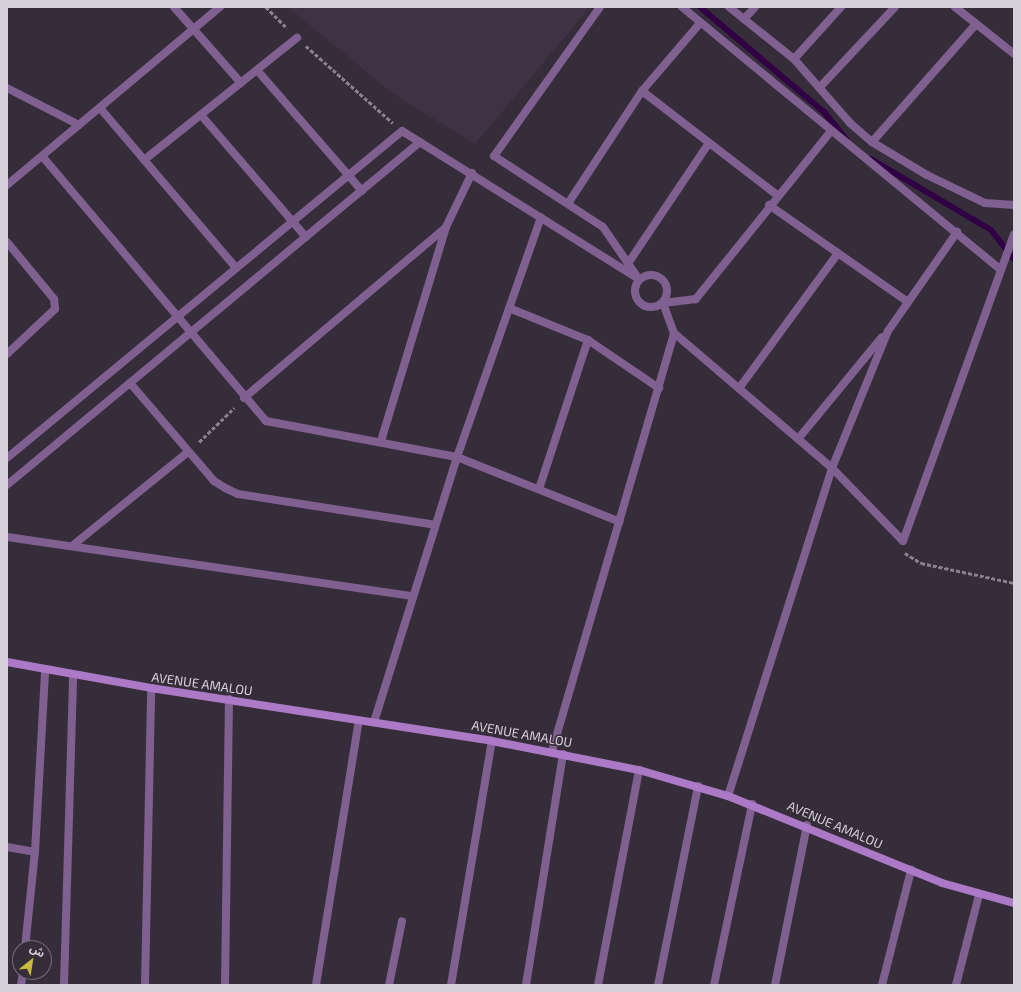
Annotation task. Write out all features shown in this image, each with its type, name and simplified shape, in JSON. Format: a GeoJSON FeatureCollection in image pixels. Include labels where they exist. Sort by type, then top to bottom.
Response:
{"type":"FeatureCollection","features":[{"type":"Feature","properties":{"kind":"main road","name":"AVENUE AMALOU"},"geometry":{"type":"LineString","coordinates":[[7,662],[73,676],[492,740],[552,751],[639,770],[698,786],[752,804],[807,825],[911,870],[979,895],[1014,903]]}},
{"type":"Feature","properties":{"kind":"street"},"geometry":{"type":"LineString","coordinates":[[174,7],[241,83]]}},
{"type":"Feature","properties":{"kind":"street"},"geometry":{"type":"LineString","coordinates":[[7,185],[220,7]]}},
{"type":"Feature","properties":{"kind":"street"},"geometry":{"type":"LineString","coordinates":[[600,7],[494,156],[569,202],[603,227],[629,262],[639,280]]}},
{"type":"Feature","properties":{"kind":"street"},"geometry":{"type":"LineString","coordinates":[[682,7],[831,131],[957,232],[1000,269]]}},
{"type":"Feature","properties":{"kind":"street"},"geometry":{"type":"LineString","coordinates":[[729,7],[794,59],[821,86],[850,122],[872,142],[927,175],[985,203],[1014,205]]}},
{"type":"Feature","properties":{"kind":"street"},"geometry":{"type":"LineString","coordinates":[[744,19],[755,7]]}},
{"type":"Feature","properties":{"kind":"street"},"geometry":{"type":"LineString","coordinates":[[794,59],[841,7]]}},
{"type":"Feature","properties":{"kind":"street"},"geometry":{"type":"LineString","coordinates":[[821,86],[895,7]]}},
{"type":"Feature","properties":{"kind":"street"},"geometry":{"type":"LineString","coordinates":[[958,8],[1014,54]]}},
{"type":"Feature","properties":{"kind":"street"},"geometry":{"type":"LineString","coordinates":[[569,202],[642,91],[700,23]]}},
{"type":"Feature","properties":{"kind":"street"},"geometry":{"type":"LineString","coordinates":[[872,142],[976,24]]}},
{"type":"Feature","properties":{"kind":"street"},"geometry":{"type":"LineString","coordinates":[[144,160],[297,38]]}},
{"type":"Feature","properties":{"kind":"street"},"geometry":{"type":"LineString","coordinates":[[257,70],[362,191]]}},
{"type":"Feature","properties":{"kind":"street"},"geometry":{"type":"LineString","coordinates":[[7,88],[79,125]]}},
{"type":"Feature","properties":{"kind":"street"},"geometry":{"type":"LineString","coordinates":[[642,91],[777,195]]}},
{"type":"Feature","properties":{"kind":"street"},"geometry":{"type":"LineString","coordinates":[[100,108],[236,268]]}},
{"type":"Feature","properties":{"kind":"street"},"geometry":{"type":"LineString","coordinates":[[200,115],[306,237]]}},
{"type":"Feature","properties":{"kind":"street"},"geometry":{"type":"LineString","coordinates":[[7,458],[402,130],[639,280]]}},
{"type":"Feature","properties":{"kind":"street"},"geometry":{"type":"LineString","coordinates":[[831,131],[777,195],[696,299],[663,303],[651,307],[639,302],[635,291],[639,280],[651,275],[663,280],[668,291],[663,303],[674,333],[740,387],[832,468],[903,541],[1000,269],[1014,234]]}},
{"type":"Feature","properties":{"kind":"street"},"geometry":{"type":"LineString","coordinates":[[7,485],[420,142]]}},
{"type":"Feature","properties":{"kind":"street"},"geometry":{"type":"LineString","coordinates":[[629,262],[709,143]]}},
{"type":"Feature","properties":{"kind":"street"},"geometry":{"type":"LineString","coordinates":[[42,156],[192,332],[244,398],[273,424],[381,441],[457,457],[620,522]]}},
{"type":"Feature","properties":{"kind":"street"},"geometry":{"type":"LineString","coordinates":[[381,441],[446,227],[472,173]]}},
{"type":"Feature","properties":{"kind":"street"},"geometry":{"type":"LineString","coordinates":[[769,206],[908,302]]}},
{"type":"Feature","properties":{"kind":"street"},"geometry":{"type":"LineString","coordinates":[[374,722],[411,596],[457,457],[541,217]]}},
{"type":"Feature","properties":{"kind":"street"},"geometry":{"type":"LineString","coordinates":[[244,398],[446,227]]}},
{"type":"Feature","properties":{"kind":"street"},"geometry":{"type":"LineString","coordinates":[[798,439],[888,331],[957,232]]}},
{"type":"Feature","properties":{"kind":"street"},"geometry":{"type":"LineString","coordinates":[[7,242],[54,299],[55,309],[46,320],[7,354]]}},
{"type":"Feature","properties":{"kind":"street"},"geometry":{"type":"LineString","coordinates":[[740,387],[838,253]]}},
{"type":"Feature","properties":{"kind":"street"},"geometry":{"type":"LineString","coordinates":[[509,308],[588,340],[659,388]]}},
{"type":"Feature","properties":{"kind":"street"},"geometry":{"type":"LineString","coordinates":[[728,796],[832,468],[888,331]]}},
{"type":"Feature","properties":{"kind":"street"},"geometry":{"type":"LineString","coordinates":[[552,751],[674,333]]}},
{"type":"Feature","properties":{"kind":"street"},"geometry":{"type":"LineString","coordinates":[[539,489],[588,340]]}},
{"type":"Feature","properties":{"kind":"street"},"geometry":{"type":"LineString","coordinates":[[130,383],[214,481],[238,494],[435,525]]}},
{"type":"Feature","properties":{"kind":"street"},"geometry":{"type":"LineString","coordinates":[[72,546],[188,452]]}},
{"type":"Feature","properties":{"kind":"street"},"geometry":{"type":"LineString","coordinates":[[7,536],[411,596]]}},
{"type":"Feature","properties":{"kind":"street"},"geometry":{"type":"LineString","coordinates":[[26,940],[35,852],[45,671]]}},
{"type":"Feature","properties":{"kind":"street"},"geometry":{"type":"LineString","coordinates":[[64,985],[73,676]]}},
{"type":"Feature","properties":{"kind":"street"},"geometry":{"type":"LineString","coordinates":[[145,985],[151,688]]}},
{"type":"Feature","properties":{"kind":"street"},"geometry":{"type":"LineString","coordinates":[[225,985],[229,699]]}},
{"type":"Feature","properties":{"kind":"street"},"geometry":{"type":"LineString","coordinates":[[316,985],[359,720]]}},
{"type":"Feature","properties":{"kind":"street"},"geometry":{"type":"LineString","coordinates":[[451,985],[492,740]]}},
{"type":"Feature","properties":{"kind":"street"},"geometry":{"type":"LineString","coordinates":[[526,985],[563,754]]}},
{"type":"Feature","properties":{"kind":"street"},"geometry":{"type":"LineString","coordinates":[[598,985],[639,770]]}},
{"type":"Feature","properties":{"kind":"street"},"geometry":{"type":"LineString","coordinates":[[658,985],[698,786]]}},
{"type":"Feature","properties":{"kind":"street"},"geometry":{"type":"LineString","coordinates":[[714,985],[752,804]]}},
{"type":"Feature","properties":{"kind":"street"},"geometry":{"type":"LineString","coordinates":[[775,985],[807,825]]}},
{"type":"Feature","properties":{"kind":"street"},"geometry":{"type":"LineString","coordinates":[[7,847],[35,852]]}},
{"type":"Feature","properties":{"kind":"street"},"geometry":{"type":"LineString","coordinates":[[882,985],[911,870]]}},
{"type":"Feature","properties":{"kind":"street"},"geometry":{"type":"LineString","coordinates":[[956,985],[979,895]]}},
{"type":"Feature","properties":{"kind":"street"},"geometry":{"type":"LineString","coordinates":[[389,985],[402,921]]}},
{"type":"Feature","properties":{"kind":"path"},"geometry":{"type":"LineString","coordinates":[[266,7],[297,38],[402,130]]}},
{"type":"Feature","properties":{"kind":"path"},"geometry":{"type":"LineString","coordinates":[[188,452],[244,398]]}},
{"type":"Feature","properties":{"kind":"path"},"geometry":{"type":"LineString","coordinates":[[903,541],[908,558],[1014,583]]}},
{"type":"Feature","properties":{"kind":"shaded area"},"geometry":{"type":"Polygon","coordinates":[[[288,7],[590,7],[475,144],[392,93],[288,7]]]}},
{"type":"Feature","properties":{"kind":"waterway"},"geometry":{"type":"LineString","coordinates":[[700,7],[824,112],[847,140]]}},
{"type":"Feature","properties":{"kind":"waterway"},"geometry":{"type":"LineString","coordinates":[[871,159],[991,230],[1014,259]]}}]}
